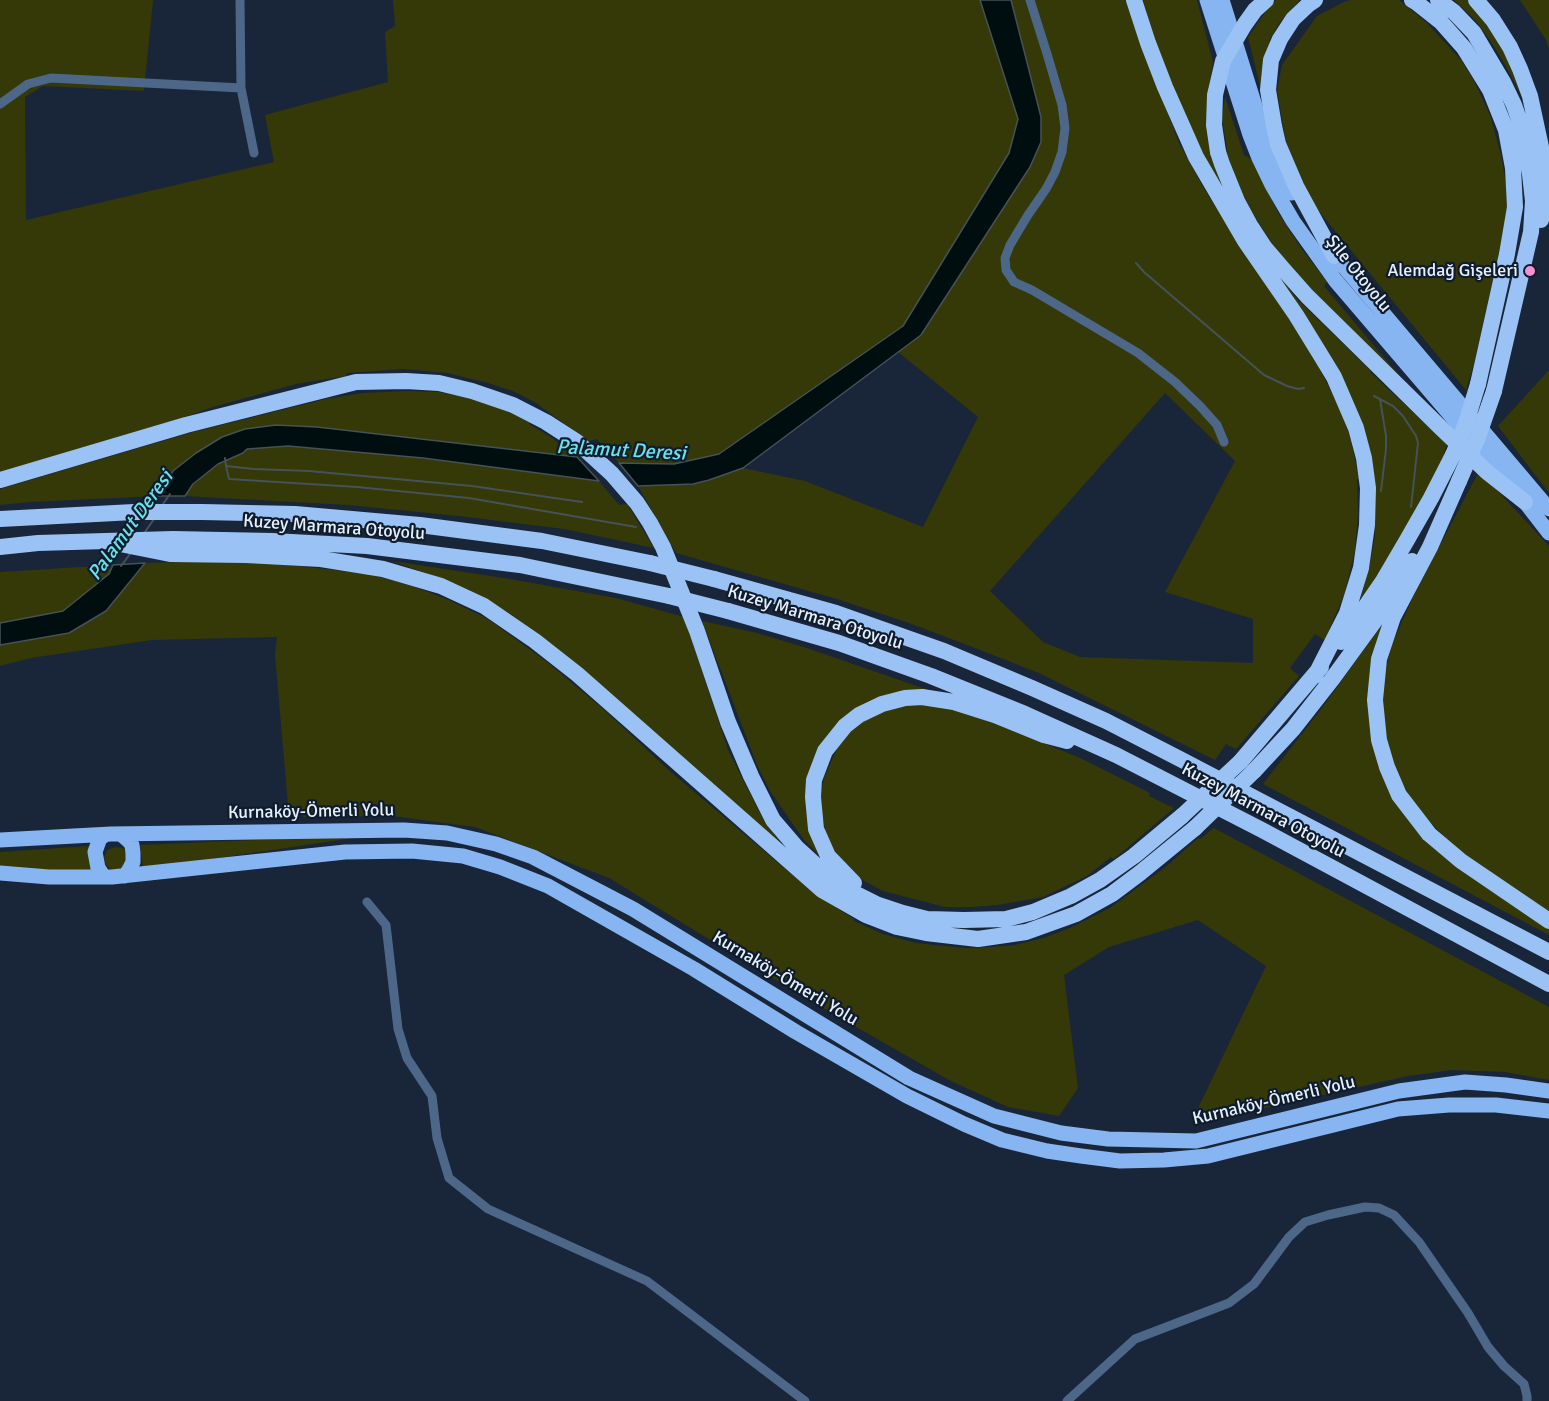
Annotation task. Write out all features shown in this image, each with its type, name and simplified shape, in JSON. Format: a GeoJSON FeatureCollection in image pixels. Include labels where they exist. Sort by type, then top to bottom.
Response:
{"type":"FeatureCollection","features":[{"type":"Feature","properties":{"kind":"highway"},"geometry":{"type":"LineString","coordinates":[[1134,0],[1157,65],[1196,157],[1245,241],[1325,362],[1356,428],[1368,488],[1367,525],[1361,568],[1347,613],[1315,676]]}},
{"type":"Feature","properties":{"kind":"highway","name":"Şile Otoyolu"},"geometry":{"type":"LineString","coordinates":[[1207,0],[1259,158],[1293,220],[1335,280],[1549,532]]}},
{"type":"Feature","properties":{"kind":"highway","name":"Şile Otoyolu"},"geometry":{"type":"LineString","coordinates":[[1222,0],[1275,163],[1302,212],[1334,256],[1549,508]]}},
{"type":"Feature","properties":{"kind":"highway"},"geometry":{"type":"LineString","coordinates":[[1266,0],[1245,24],[1223,61],[1215,95],[1214,125],[1218,152],[1237,201],[1265,248],[1315,304],[1487,472],[1525,502]]}},
{"type":"Feature","properties":{"kind":"highway"},"geometry":{"type":"LineString","coordinates":[[1315,0],[1293,19],[1280,39],[1270,60],[1268,90],[1278,144],[1296,186],[1334,256]]}},
{"type":"Feature","properties":{"kind":"highway"},"geometry":{"type":"LineString","coordinates":[[1412,0],[1441,21],[1464,48],[1490,90],[1506,130],[1513,168],[1515,207],[1478,437],[1430,547],[1394,617],[1379,659],[1376,700],[1379,740],[1399,795],[1429,834],[1461,861],[1549,921]]}},
{"type":"Feature","properties":{"kind":"highway"},"geometry":{"type":"LineString","coordinates":[[1438,0],[1454,12],[1474,33],[1497,72],[1514,105],[1521,125],[1530,174],[1533,201],[1531,232],[1486,387]]}},
{"type":"Feature","properties":{"kind":"highway"},"geometry":{"type":"LineString","coordinates":[[172,546],[246,555],[321,559],[383,569],[441,586],[484,606],[535,641],[577,674],[822,890],[866,915],[897,927],[978,939],[1026,932],[1076,914],[1112,894],[1195,828],[1248,766],[1349,632],[1383,581],[1431,498],[1466,423],[1518,327],[1544,204],[1546,179],[1536,121],[1520,69],[1493,20],[1476,0]]}},
{"type":"Feature","properties":{"kind":"highway"},"geometry":{"type":"LineString","coordinates":[[0,480],[186,425],[356,382],[439,383],[513,405],[577,442],[612,474],[637,502],[663,548],[697,631],[728,722],[750,776],[773,820],[797,848],[850,891],[876,904],[927,919],[964,920],[1006,919],[1033,912],[1071,896],[1100,880],[1248,766],[1300,720],[1379,615],[1460,481]]}},
{"type":"Feature","properties":{"kind":"highway","name":"Kuzey Marmara Otoyolu"},"geometry":{"type":"LineString","coordinates":[[0,519],[135,512],[295,514],[420,525],[542,541],[650,563],[714,579],[868,624],[944,651],[1043,692],[1180,759],[1549,952]]}},
{"type":"Feature","properties":{"kind":"highway","name":"Kuzey Marmara Otoyolu"},"geometry":{"type":"LineString","coordinates":[[0,547],[38,543],[105,541],[172,546],[272,541],[378,548],[520,565],[669,596],[728,611],[839,643],[931,676],[1025,714],[1116,755],[1262,830],[1549,984]]}},
{"type":"Feature","properties":{"kind":"highway"},"geometry":{"type":"LineString","coordinates":[[903,913],[865,891],[846,875],[828,856],[816,829],[813,797],[814,780],[819,765],[833,740],[859,715],[882,704],[905,698],[922,697],[954,702],[995,715],[1044,735],[1116,755]]}},
{"type":"Feature","properties":{"kind":"highway","name":"Kurnaköy-Ömerli Yolu"},"geometry":{"type":"LineString","coordinates":[[0,840],[121,834],[404,830],[447,833],[496,844],[533,857],[633,909],[909,1078],[994,1116],[1061,1133],[1108,1139],[1197,1141],[1400,1090],[1465,1082],[1549,1091]]}},
{"type":"Feature","properties":{"kind":"highway"},"geometry":{"type":"LineString","coordinates":[[121,834],[132,845],[133,853],[133,862],[125,876]]}},
{"type":"Feature","properties":{"kind":"highway"},"geometry":{"type":"LineString","coordinates":[[104,877],[98,868],[95,852],[100,838],[105,835]]}},
{"type":"Feature","properties":{"kind":"highway","name":"Kurnaköy-Ömerli Yolu"},"geometry":{"type":"LineString","coordinates":[[0,873],[49,877],[125,876],[345,852],[389,851],[464,856],[548,886],[694,969],[796,1032],[907,1096],[964,1124],[1002,1140],[1081,1156],[1120,1161],[1208,1156],[1398,1109],[1449,1105],[1496,1105],[1549,1111]]}},
{"type":"Feature","properties":{"kind":"street"},"geometry":{"type":"LineString","coordinates":[[240,0],[241,88],[254,153]]}},
{"type":"Feature","properties":{"kind":"street"},"geometry":{"type":"LineString","coordinates":[[1030,0],[1062,105],[1065,128],[1062,152],[1055,172],[1010,245],[1005,258],[1006,270],[1014,282],[1111,336],[1138,353],[1175,382],[1217,425],[1224,442]]}},
{"type":"Feature","properties":{"kind":"street"},"geometry":{"type":"LineString","coordinates":[[0,104],[28,84],[51,78],[241,88]]}},
{"type":"Feature","properties":{"kind":"street"},"geometry":{"type":"LineString","coordinates":[[367,902],[386,925],[398,1029],[407,1058],[432,1096],[437,1138],[449,1178],[488,1209],[647,1281],[805,1401]]}},
{"type":"Feature","properties":{"kind":"street"},"geometry":{"type":"LineString","coordinates":[[1067,1401],[1135,1340],[1229,1303],[1254,1284],[1289,1237],[1305,1222],[1365,1207],[1379,1208],[1394,1215],[1419,1242],[1468,1313],[1488,1347],[1524,1384],[1527,1401]]}},
{"type":"Feature","properties":{"kind":"shaded area"},"geometry":{"type":"Polygon","coordinates":[[[0,0],[153,0],[144,91],[43,86],[25,97],[26,220],[274,162],[265,115],[388,82],[385,32],[395,26],[393,0],[980,0],[1018,119],[1009,153],[903,327],[719,454],[674,464],[619,463],[597,439],[588,441],[536,403],[513,391],[447,373],[403,369],[347,373],[346,376],[296,384],[213,407],[115,441],[0,472],[0,0]]]}},
{"type":"Feature","properties":{"kind":"shaded area"},"geometry":{"type":"Polygon","coordinates":[[[980,0],[1011,0],[1041,117],[1041,142],[1030,167],[921,335],[743,468],[693,484],[638,486],[619,463],[674,464],[719,454],[903,326],[1009,153],[1018,119],[980,0]]]}},
{"type":"Feature","properties":{"kind":"shaded area"},"geometry":{"type":"Polygon","coordinates":[[[1011,0],[1128,0],[1141,42],[1179,143],[1206,192],[1311,353],[1343,414],[1352,445],[1359,479],[1357,479],[1358,515],[1355,551],[1344,595],[1330,632],[1326,641],[1315,634],[1290,668],[1299,676],[1236,749],[1226,744],[1215,760],[1041,674],[983,651],[840,600],[676,553],[638,486],[693,484],[743,468],[805,481],[923,527],[978,417],[898,352],[921,335],[1041,117],[1011,0]],[[1165,393],[990,591],[1043,642],[1080,657],[1253,663],[1253,619],[1165,592],[1235,461],[1165,393]]]}},
{"type":"Feature","properties":{"kind":"shaded area"},"geometry":{"type":"Polygon","coordinates":[[[1143,0],[1197,0],[1213,62],[1207,112],[1274,268],[1297,299],[1447,444],[1444,453],[1446,455],[1407,527],[1358,609],[1375,535],[1369,447],[1227,200],[1189,128],[1159,54],[1143,0]]]}},
{"type":"Feature","properties":{"kind":"shaded area"},"geometry":{"type":"Polygon","coordinates":[[[1276,0],[1300,0],[1280,22],[1269,41],[1272,43],[1261,90],[1248,37],[1266,9],[1276,0]]]}},
{"type":"Feature","properties":{"kind":"shaded area"},"geometry":{"type":"Polygon","coordinates":[[[1351,0],[1399,0],[1426,22],[1461,60],[1490,115],[1501,155],[1508,212],[1474,364],[1466,390],[1312,203],[1284,137],[1277,90],[1282,65],[1317,16],[1351,0]]]}},
{"type":"Feature","properties":{"kind":"shaded area"},"geometry":{"type":"Polygon","coordinates":[[[1454,0],[1468,0],[1478,12],[1508,58],[1525,103],[1489,39],[1476,21],[1454,0]]]}},
{"type":"Feature","properties":{"kind":"shaded area"},"geometry":{"type":"Polygon","coordinates":[[[1520,0],[1549,0],[1549,49],[1546,40],[1520,0]]]}},
{"type":"Feature","properties":{"kind":"shaded area"},"geometry":{"type":"Polygon","coordinates":[[[1225,97],[1244,155],[1251,159],[1279,214],[1327,282],[1324,286],[1407,385],[1346,327],[1278,253],[1240,189],[1225,151],[1227,150],[1222,118],[1225,97]]]}},
{"type":"Feature","properties":{"kind":"shaded area"},"geometry":{"type":"Polygon","coordinates":[[[1549,370],[1549,493],[1498,426],[1549,370]]]}},
{"type":"Feature","properties":{"kind":"shaded area"},"geometry":{"type":"Polygon","coordinates":[[[438,392],[500,407],[529,421],[529,424],[554,439],[562,448],[570,450],[577,457],[317,427],[222,437],[173,471],[158,496],[0,505],[0,489],[190,433],[330,398],[363,393],[438,392]]]}},
{"type":"Feature","properties":{"kind":"shaded area"},"geometry":{"type":"Polygon","coordinates":[[[276,425],[317,427],[577,457],[599,481],[423,458],[288,446],[247,449],[218,464],[193,484],[185,496],[158,496],[173,471],[222,437],[245,429],[276,425]]]}},
{"type":"Feature","properties":{"kind":"shaded area"},"geometry":{"type":"Polygon","coordinates":[[[288,446],[423,458],[599,481],[619,505],[627,504],[654,548],[564,529],[459,516],[348,505],[185,496],[193,484],[218,464],[247,449],[288,446]]]}},
{"type":"Feature","properties":{"kind":"shaded area"},"geometry":{"type":"Polygon","coordinates":[[[1479,471],[1549,546],[1549,912],[1455,847],[1432,824],[1414,804],[1398,775],[1387,741],[1383,705],[1385,673],[1392,644],[1413,597],[1479,471]]]}},
{"type":"Feature","properties":{"kind":"shaded area"},"geometry":{"type":"Polygon","coordinates":[[[220,561],[365,573],[410,585],[449,600],[488,619],[547,662],[601,707],[672,773],[815,894],[854,921],[883,934],[916,943],[966,948],[1015,945],[1070,928],[1110,908],[1168,865],[1198,838],[1200,839],[1214,828],[1549,1007],[1549,1080],[1505,1072],[1452,1070],[1408,1076],[1252,1111],[1192,1121],[1266,966],[1198,920],[1109,947],[1064,975],[1078,1088],[1059,1116],[1008,1107],[949,1080],[802,996],[609,878],[475,827],[392,816],[304,817],[288,805],[275,655],[277,637],[152,640],[31,658],[0,666],[0,645],[69,633],[106,611],[145,563],[220,561]]]}},
{"type":"Feature","properties":{"kind":"shaded area"},"geometry":{"type":"Polygon","coordinates":[[[392,561],[616,598],[684,617],[728,750],[764,821],[785,849],[560,651],[509,613],[474,593],[392,561]]]}},
{"type":"Feature","properties":{"kind":"shaded area"},"geometry":{"type":"Polygon","coordinates":[[[145,563],[106,611],[69,633],[0,645],[0,623],[63,611],[109,574],[113,565],[145,563]]]}},
{"type":"Feature","properties":{"kind":"shaded area"},"geometry":{"type":"Polygon","coordinates":[[[113,565],[109,574],[63,611],[0,623],[0,572],[113,565]]]}},
{"type":"Feature","properties":{"kind":"shaded area"},"geometry":{"type":"Polygon","coordinates":[[[1391,612],[1375,660],[1393,794],[1549,928],[1549,935],[1263,784],[1328,700],[1391,612]]]}},
{"type":"Feature","properties":{"kind":"shaded area"},"geometry":{"type":"Polygon","coordinates":[[[702,621],[753,632],[804,647],[937,693],[889,697],[814,765],[827,863],[804,840],[770,791],[757,765],[702,621]]]}},
{"type":"Feature","properties":{"kind":"shaded area"},"geometry":{"type":"Polygon","coordinates":[[[920,703],[939,705],[992,722],[1080,758],[1150,793],[1149,796],[1174,808],[1114,859],[1111,857],[1087,876],[1043,897],[998,905],[945,907],[883,891],[854,874],[832,848],[822,813],[821,795],[824,778],[838,746],[849,732],[864,720],[880,711],[920,703]]]}},
{"type":"Feature","properties":{"kind":"shaded area"},"geometry":{"type":"Polygon","coordinates":[[[374,835],[143,869],[140,845],[374,835]]]}},
{"type":"Feature","properties":{"kind":"shaded area"},"geometry":{"type":"Polygon","coordinates":[[[90,846],[92,873],[0,867],[0,852],[90,846]]]}},
{"type":"Feature","properties":{"kind":"shaded area"},"geometry":{"type":"Polygon","coordinates":[[[115,847],[123,848],[128,855],[123,868],[112,870],[106,865],[104,858],[107,850],[115,847]]]}},
{"type":"Feature","properties":{"kind":"waterway"},"geometry":{"type":"LineString","coordinates":[[1136,263],[1264,375],[1287,386],[1304,388]]}},
{"type":"Feature","properties":{"kind":"waterway"},"geometry":{"type":"LineString","coordinates":[[1374,396],[1393,406],[1403,416],[1416,436],[1418,443],[1411,507]]}},
{"type":"Feature","properties":{"kind":"waterway"},"geometry":{"type":"LineString","coordinates":[[1380,399],[1386,436],[1381,491]]}},
{"type":"Feature","properties":{"kind":"waterway"},"geometry":{"type":"LineString","coordinates":[[225,458],[226,466],[472,486],[582,502]]}},
{"type":"Feature","properties":{"kind":"waterway"},"geometry":{"type":"LineString","coordinates":[[226,466],[229,479],[357,487],[469,498],[636,527]]}},
{"type":"Feature","properties":{"kind":"waterway","name":"Palamut Deresi"},"geometry":{"type":"LineString","coordinates":[[163,504],[170,494]]}},
{"type":"Feature","properties":{"kind":"waterway","name":"Palamut Deresi"},"geometry":{"type":"LineString","coordinates":[[145,532],[154,519]]}},
{"type":"Feature","properties":{"kind":"waterway","name":"Palamut Deresi"},"geometry":{"type":"LineString","coordinates":[[121,566],[130,554]]}},
{"type":"Feature","properties":{"kind":"place","name":"Alemdağ Gişeleri"},"geometry":{"type":"Point","coordinates":[1530,271]}}]}
